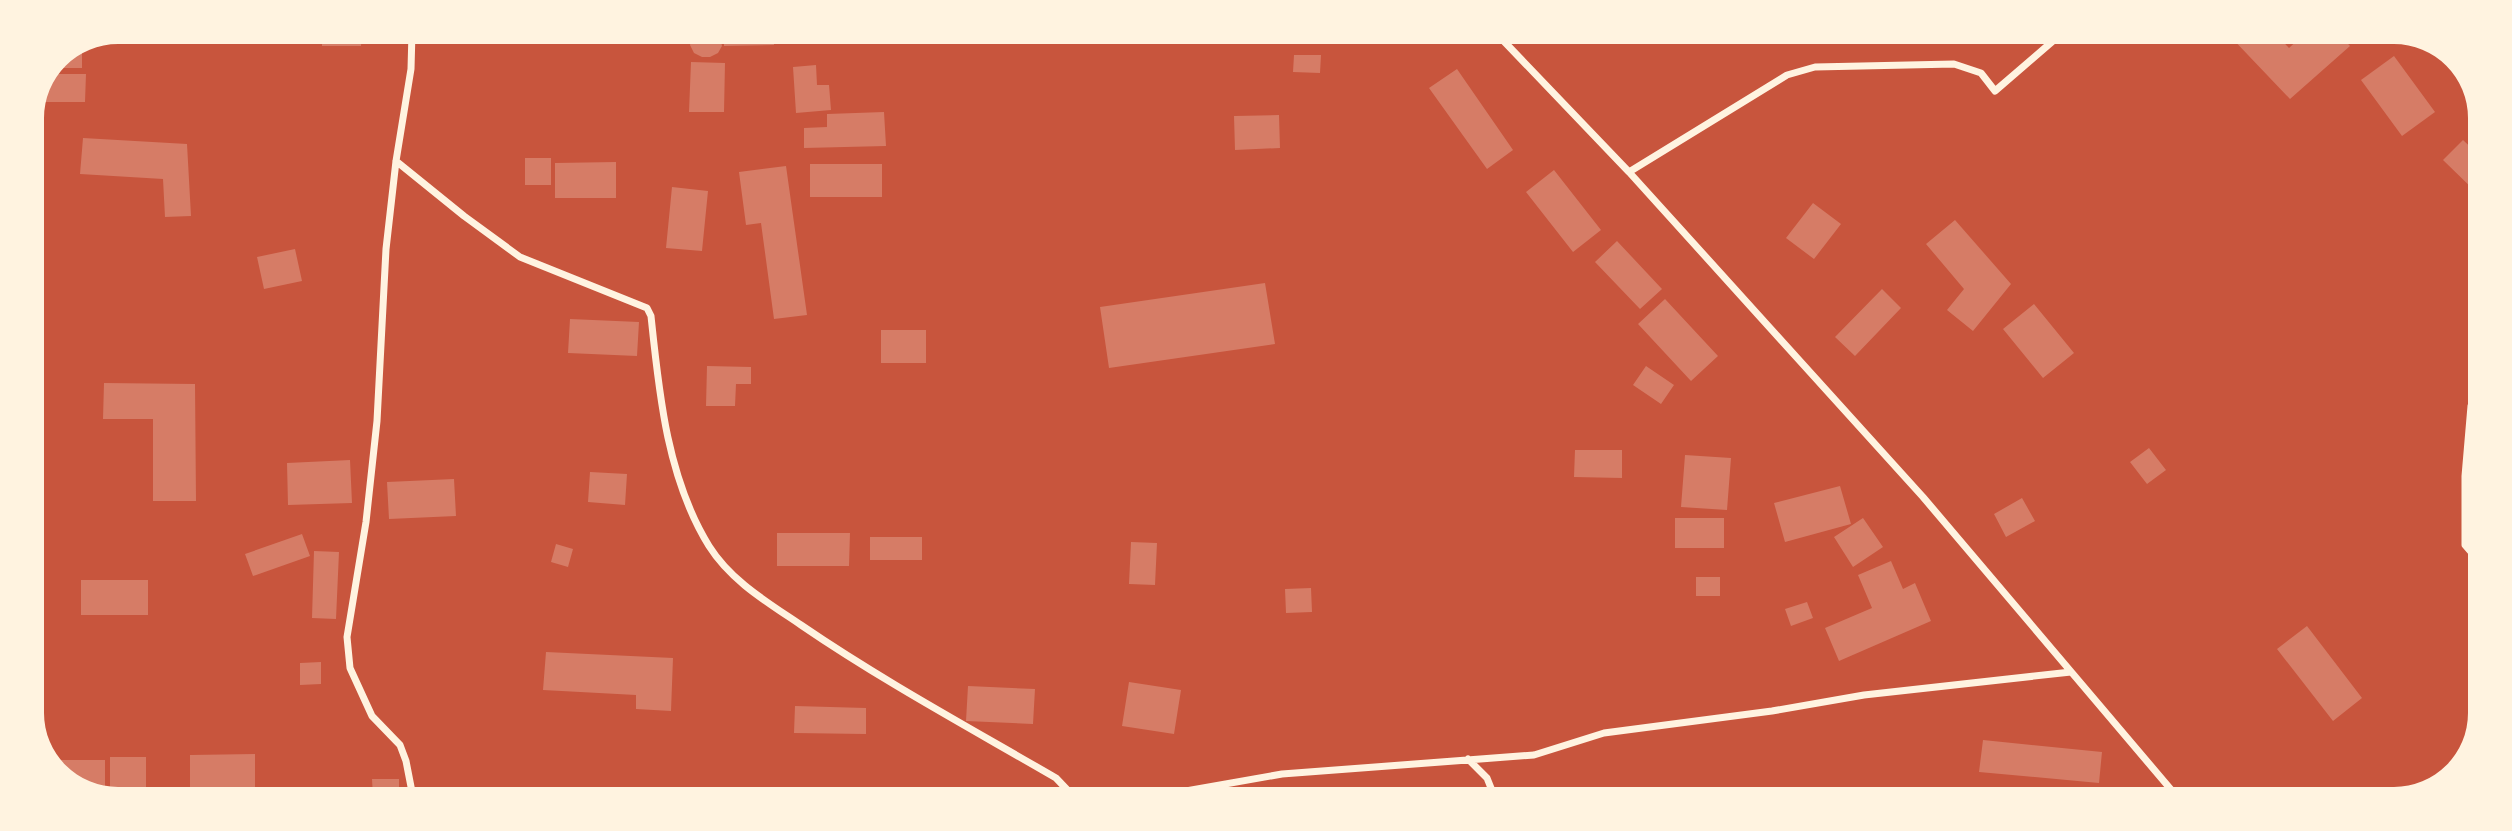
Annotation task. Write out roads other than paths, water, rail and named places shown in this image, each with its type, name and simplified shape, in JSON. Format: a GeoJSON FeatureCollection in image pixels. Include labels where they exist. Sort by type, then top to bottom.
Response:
{"type":"FeatureCollection","features":[{"type":"Feature","properties":{"kind":"street"},"geometry":{"type":"LineString","coordinates":[[411,787],[400,745],[372,716],[350,668],[347,637],[366,522],[377,421],[386,249],[396,161],[411,69],[412,44]]}},
{"type":"Feature","properties":{"kind":"street"},"geometry":{"type":"LineString","coordinates":[[1507,44],[1629,172],[1923,497],[2169,787]]}},
{"type":"Feature","properties":{"kind":"street"},"geometry":{"type":"LineString","coordinates":[[1629,172],[1787,75],[1815,67],[1954,64],[1981,74],[1995,91],[2049,44]]}},
{"type":"Feature","properties":{"kind":"street"},"geometry":{"type":"LineString","coordinates":[[396,161],[520,257],[647,308],[651,316],[656,370],[680,486],[710,547],[747,590],[864,668],[1056,778],[1065,787]]}},
{"type":"Feature","properties":{"kind":"street"},"geometry":{"type":"LineString","coordinates":[[2468,441],[2465,545],[2468,548]]}},
{"type":"Feature","properties":{"kind":"street"},"geometry":{"type":"LineString","coordinates":[[1208,787],[1282,774],[1534,755],[1604,733],[1926,687],[2070,672]]}},
{"type":"Feature","properties":{"kind":"street"},"geometry":{"type":"LineString","coordinates":[[1468,759],[1487,778],[1491,787]]}}]}
